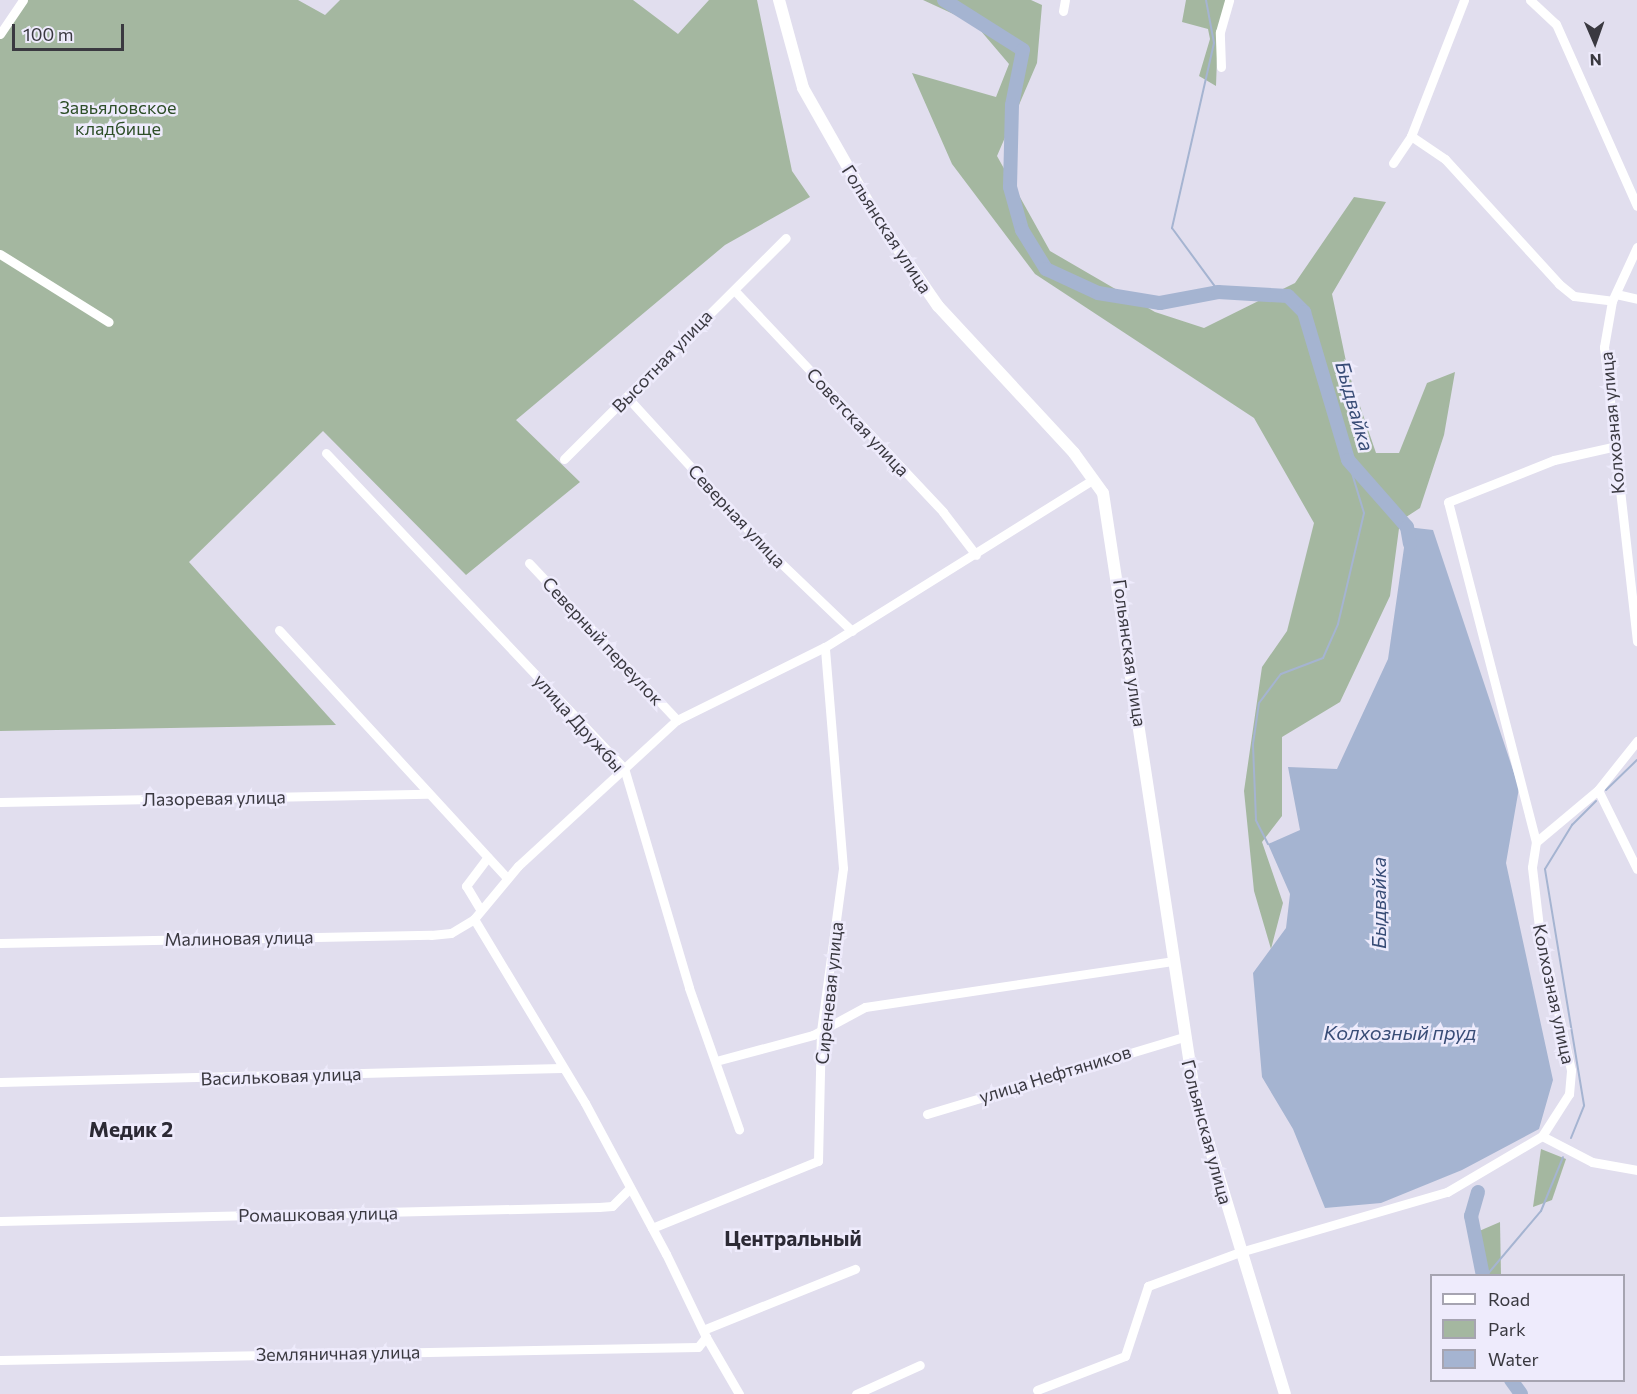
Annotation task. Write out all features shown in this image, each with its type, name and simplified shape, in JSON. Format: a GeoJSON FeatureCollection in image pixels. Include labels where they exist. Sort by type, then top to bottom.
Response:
{"type":"FeatureCollection","features":[{"type":"Feature","properties":{"kind":"main road","name":"Гольянская улица"},"geometry":{"type":"LineString","coordinates":[[779,0],[803,88],[877,218],[938,306],[1094,479],[1114,542],[1183,1037],[1202,1126],[1285,1394]]}},
{"type":"Feature","properties":{"kind":"street"},"geometry":{"type":"LineString","coordinates":[[0,34],[23,0]]}},
{"type":"Feature","properties":{"kind":"street"},"geometry":{"type":"LineString","coordinates":[[1063,11],[1065,0]]}},
{"type":"Feature","properties":{"kind":"street"},"geometry":{"type":"LineString","coordinates":[[1221,67],[1221,32],[1229,0]]}},
{"type":"Feature","properties":{"kind":"street"},"geometry":{"type":"LineString","coordinates":[[1393,163],[1411,135],[1464,0]]}},
{"type":"Feature","properties":{"kind":"street"},"geometry":{"type":"LineString","coordinates":[[1530,0],[1556,24],[1637,206]]}},
{"type":"Feature","properties":{"kind":"street"},"geometry":{"type":"LineString","coordinates":[[1411,135],[1445,159],[1559,284],[1574,296],[1637,299]]}},
{"type":"Feature","properties":{"kind":"street","name":"Высотная улица"},"geometry":{"type":"LineString","coordinates":[[564,459],[627,397],[711,308],[736,292],[786,238]]}},
{"type":"Feature","properties":{"kind":"street","name":"Колхозная улица"},"geometry":{"type":"LineString","coordinates":[[1637,247],[1614,298],[1604,347],[1612,447],[1637,641]]}},
{"type":"Feature","properties":{"kind":"street"},"geometry":{"type":"LineString","coordinates":[[0,254],[109,322]]}},
{"type":"Feature","properties":{"kind":"street","name":"Советская улица"},"geometry":{"type":"LineString","coordinates":[[736,292],[943,512],[976,555]]}},
{"type":"Feature","properties":{"kind":"street","name":"Северная улица"},"geometry":{"type":"LineString","coordinates":[[627,397],[763,546],[852,631]]}},
{"type":"Feature","properties":{"kind":"street"},"geometry":{"type":"LineString","coordinates":[[1612,447],[1554,460],[1448,502],[1536,842],[1598,790],[1637,741]]}},
{"type":"Feature","properties":{"kind":"street","name":"улица Дружбы"},"geometry":{"type":"LineString","coordinates":[[326,453],[624,768],[739,1129]]}},
{"type":"Feature","properties":{"kind":"street"},"geometry":{"type":"LineString","coordinates":[[739,1394],[704,1334],[652,1228],[562,1068],[474,919],[507,878],[677,720],[852,631],[1094,479]]}},
{"type":"Feature","properties":{"kind":"street","name":"Северный переулок"},"geometry":{"type":"LineString","coordinates":[[529,563],[677,720]]}},
{"type":"Feature","properties":{"kind":"street"},"geometry":{"type":"LineString","coordinates":[[279,630],[427,794],[507,878]]}},
{"type":"Feature","properties":{"kind":"street","name":"Сиреневая улица"},"geometry":{"type":"LineString","coordinates":[[652,1228],[818,1161],[821,1031],[843,868],[825,646]]}},
{"type":"Feature","properties":{"kind":"street"},"geometry":{"type":"LineString","coordinates":[[1598,790],[1637,869]]}},
{"type":"Feature","properties":{"kind":"street","name":"Лазоревая улица"},"geometry":{"type":"LineString","coordinates":[[0,802],[427,794]]}},
{"type":"Feature","properties":{"kind":"street","name":"Колхозная улица"},"geometry":{"type":"LineString","coordinates":[[1037,1390],[1125,1356],[1148,1286],[1240,1252],[1447,1192],[1542,1136],[1569,1094],[1571,1070],[1539,927],[1532,867],[1536,842]]}},
{"type":"Feature","properties":{"kind":"street"},"geometry":{"type":"LineString","coordinates":[[480,909],[466,886],[488,857]]}},
{"type":"Feature","properties":{"kind":"street","name":"Малиновая улица"},"geometry":{"type":"LineString","coordinates":[[0,943],[431,935],[451,933],[474,919]]}},
{"type":"Feature","properties":{"kind":"street"},"geometry":{"type":"LineString","coordinates":[[716,1061],[821,1031],[865,1007],[1171,961]]}},
{"type":"Feature","properties":{"kind":"street","name":"улица Нефтяников"},"geometry":{"type":"LineString","coordinates":[[927,1114],[1183,1037]]}},
{"type":"Feature","properties":{"kind":"street","name":"Васильковая улица"},"geometry":{"type":"LineString","coordinates":[[0,1083],[562,1068]]}},
{"type":"Feature","properties":{"kind":"street"},"geometry":{"type":"LineString","coordinates":[[1542,1136],[1592,1162],[1637,1170]]}},
{"type":"Feature","properties":{"kind":"street","name":"Ромашковая улица"},"geometry":{"type":"LineString","coordinates":[[0,1221],[599,1208],[612,1206],[629,1190]]}},
{"type":"Feature","properties":{"kind":"street"},"geometry":{"type":"LineString","coordinates":[[704,1334],[855,1269]]}},
{"type":"Feature","properties":{"kind":"street","name":"Земляничная улица"},"geometry":{"type":"LineString","coordinates":[[0,1360],[677,1346],[692,1349],[704,1334]]}},
{"type":"Feature","properties":{"kind":"street"},"geometry":{"type":"LineString","coordinates":[[856,1394],[920,1365]]}},
{"type":"Feature","properties":{"kind":"green space","name":"Завьяловское кладбище"},"geometry":{"type":"Polygon","coordinates":[[[25,0],[298,0],[325,15],[340,0],[633,0],[678,34],[709,0],[757,0],[792,171],[810,197],[725,245],[516,420],[580,482],[466,575],[323,431],[189,562],[336,725],[0,731],[0,37],[25,0]]]}},
{"type":"Feature","properties":{"kind":"green space"},"geometry":{"type":"Polygon","coordinates":[[[923,0],[1031,0],[1042,5],[1037,63],[997,156],[1050,251],[1155,312],[1204,328],[1295,283],[1354,197],[1386,202],[1332,294],[1348,371],[1376,453],[1399,453],[1427,383],[1455,372],[1444,435],[1420,508],[1400,521],[1390,596],[1340,702],[1282,737],[1282,816],[1262,842],[1283,903],[1271,949],[1254,891],[1244,791],[1262,667],[1287,631],[1314,523],[1254,418],[1035,274],[952,164],[912,73],[996,97],[1009,64],[975,24],[923,0]]]}},
{"type":"Feature","properties":{"kind":"green space"},"geometry":{"type":"Polygon","coordinates":[[[1186,0],[1229,0],[1218,30],[1216,86],[1199,76],[1210,39],[1208,29],[1182,22],[1186,0]]]}},
{"type":"Feature","properties":{"kind":"green space"},"geometry":{"type":"Polygon","coordinates":[[[1541,1149],[1566,1159],[1552,1200],[1533,1207],[1541,1149]]]}},
{"type":"Feature","properties":{"kind":"green space"},"geometry":{"type":"Polygon","coordinates":[[[1500,1222],[1501,1274],[1477,1274],[1470,1235],[1500,1222]]]}},
{"type":"Feature","properties":{"kind":"water","name":"Колхозный пруд"},"geometry":{"type":"Polygon","coordinates":[[[1407,527],[1433,530],[1519,788],[1506,863],[1553,1080],[1539,1129],[1462,1170],[1381,1203],[1325,1208],[1293,1129],[1262,1077],[1253,973],[1286,928],[1290,894],[1268,844],[1300,830],[1288,767],[1337,769],[1388,659],[1407,527]]]}},
{"type":"Feature","properties":{"kind":"waterway","name":"Быдвайка"},"geometry":{"type":"LineString","coordinates":[[944,0],[1023,50],[1012,105],[1010,187],[1022,230],[1046,269],[1098,293],[1160,303],[1218,292],[1288,296],[1304,312],[1348,460],[1407,527],[1410,544]]}},
{"type":"Feature","properties":{"kind":"waterway"},"geometry":{"type":"LineString","coordinates":[[1206,0],[1214,43],[1172,228],[1219,292]]}},
{"type":"Feature","properties":{"kind":"waterway"},"geometry":{"type":"LineString","coordinates":[[1268,844],[1256,820],[1253,744],[1259,703],[1281,674],[1323,658],[1338,624],[1364,513],[1348,460]]}},
{"type":"Feature","properties":{"kind":"waterway"},"geometry":{"type":"LineString","coordinates":[[1606,790],[1637,760]]}},
{"type":"Feature","properties":{"kind":"waterway"},"geometry":{"type":"LineString","coordinates":[[1571,1138],[1584,1105],[1545,869],[1572,825],[1596,801]]}},
{"type":"Feature","properties":{"kind":"waterway"},"geometry":{"type":"LineString","coordinates":[[1488,1274],[1541,1211],[1563,1157]]}},
{"type":"Feature","properties":{"kind":"waterway","name":"Быдвайка"},"geometry":{"type":"LineString","coordinates":[[1478,1192],[1471,1216],[1483,1274]]}},
{"type":"Feature","properties":{"kind":"waterway","name":"Быдвайка"},"geometry":{"type":"LineString","coordinates":[[1512,1382],[1521,1394]]}},
{"type":"Feature","properties":{"kind":"district","name":"Медик 2"},"geometry":{"type":"Point","coordinates":[131,1129]}},
{"type":"Feature","properties":{"kind":"district","name":"Центральный"},"geometry":{"type":"Point","coordinates":[793,1238]}}]}
